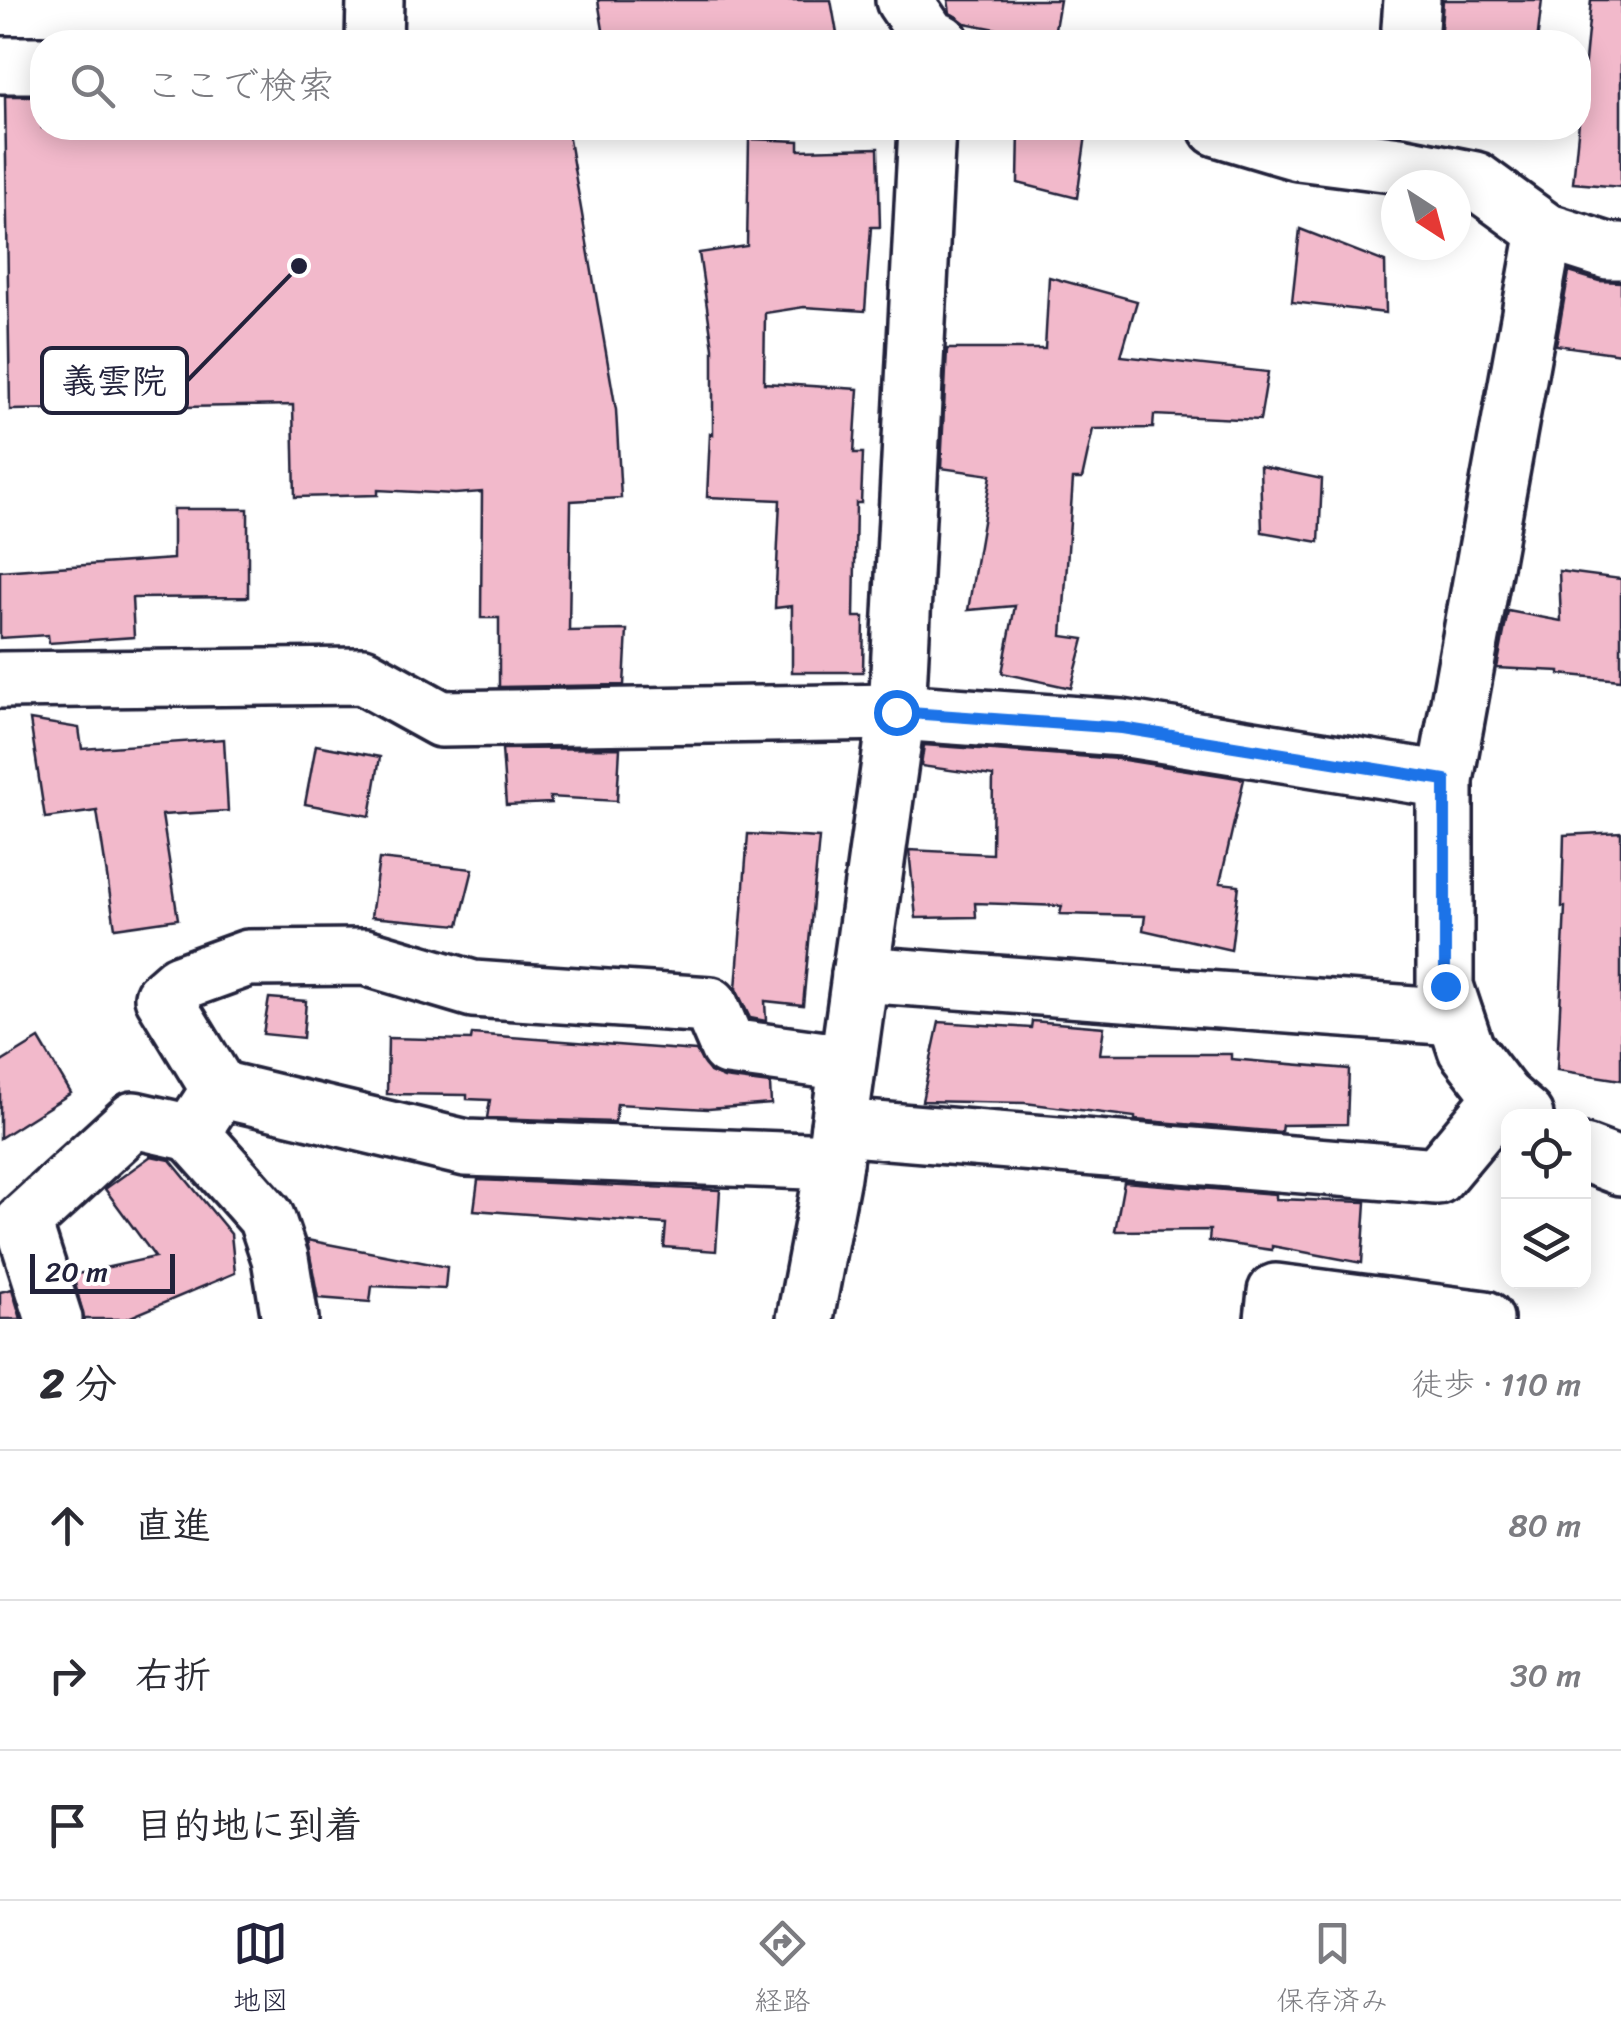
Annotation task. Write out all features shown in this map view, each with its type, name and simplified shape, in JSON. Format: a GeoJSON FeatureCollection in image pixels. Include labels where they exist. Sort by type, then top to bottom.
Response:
{"type":"FeatureCollection","features":[{"type":"Feature","properties":{"kind":"street"},"geometry":{"type":"LineString","coordinates":[[374,30],[375,0]]}},
{"type":"Feature","properties":{"kind":"street"},"geometry":{"type":"LineString","coordinates":[[1410,30],[1412,0]]}},
{"type":"Feature","properties":{"kind":"street"},"geometry":{"type":"LineString","coordinates":[[0,64],[30,65]]}},
{"type":"Feature","properties":{"kind":"street"},"geometry":{"type":"LineString","coordinates":[[805,1319],[836,1145],[896,712],[926,140]]}},
{"type":"Feature","properties":{"kind":"street"},"geometry":{"type":"LineString","coordinates":[[1258,140],[1298,152],[1402,146],[1475,180],[1545,231],[1621,251]]}},
{"type":"Feature","properties":{"kind":"street"},"geometry":{"type":"LineString","coordinates":[[54,1319],[23,1222],[134,1120],[205,1111],[466,1148],[836,1145],[1437,1176],[1514,1107],[1466,1049],[1445,986],[1445,780],[1545,231]]}},
{"type":"Feature","properties":{"kind":"street"},"geometry":{"type":"LineString","coordinates":[[0,680],[362,676],[441,718],[896,712],[1122,728],[1445,780]]}},
{"type":"Feature","properties":{"kind":"street"},"geometry":{"type":"LineString","coordinates":[[290,1319],[280,1258],[266,1217],[205,1111],[163,997],[179,984],[248,958],[365,958],[473,989],[710,1005],[728,1047],[847,1062]]}},
{"type":"Feature","properties":{"kind":"street"},"geometry":{"type":"LineString","coordinates":[[860,974],[1455,1017]]}},
{"type":"Feature","properties":{"kind":"street"},"geometry":{"type":"LineString","coordinates":[[1591,1156],[1621,1167]]}},
{"type":"Feature","properties":{"kind":"street"},"geometry":{"type":"LineString","coordinates":[[1273,1319],[1276,1292],[1485,1319]]}},
{"type":"Feature","properties":{"kind":"building"},"geometry":{"type":"Polygon","coordinates":[[[598,0],[831,0],[836,30],[603,30],[598,0]]]}},
{"type":"Feature","properties":{"kind":"building"},"geometry":{"type":"Polygon","coordinates":[[[948,0],[1060,0],[1055,30],[1001,30],[965,23],[950,13],[948,0]]]}},
{"type":"Feature","properties":{"kind":"building"},"geometry":{"type":"Polygon","coordinates":[[[1443,0],[1542,0],[1538,30],[1441,30],[1443,0]]]}},
{"type":"Feature","properties":{"kind":"building"},"geometry":{"type":"Polygon","coordinates":[[[1591,0],[1621,0],[1621,187],[1573,183],[1577,140],[1591,140],[1591,0]]]}},
{"type":"Feature","properties":{"kind":"building"},"geometry":{"type":"Polygon","coordinates":[[[5,96],[30,96],[30,140],[569,140],[616,410],[621,498],[571,501],[569,631],[627,630],[624,685],[499,687],[499,618],[481,618],[482,492],[378,490],[378,495],[295,497],[293,405],[10,410],[5,96]]]}},
{"type":"Feature","properties":{"kind":"building"},"geometry":{"type":"Polygon","coordinates":[[[749,140],[799,141],[799,150],[878,148],[880,227],[871,227],[865,311],[804,307],[765,313],[764,383],[858,389],[854,453],[863,453],[861,503],[856,503],[854,617],[864,617],[863,672],[792,672],[792,606],[775,608],[780,500],[707,497],[710,434],[713,435],[713,348],[699,253],[747,246],[749,140]]]}},
{"type":"Feature","properties":{"kind":"building"},"geometry":{"type":"Polygon","coordinates":[[[1019,140],[1085,140],[1077,198],[1018,183],[1019,140]]]}},
{"type":"Feature","properties":{"kind":"building"},"geometry":{"type":"Polygon","coordinates":[[[1300,229],[1385,262],[1386,313],[1292,302],[1300,229]]]}},
{"type":"Feature","properties":{"kind":"building"},"geometry":{"type":"Polygon","coordinates":[[[1569,272],[1599,281],[1621,282],[1621,354],[1556,345],[1569,272]]]}},
{"type":"Feature","properties":{"kind":"building"},"geometry":{"type":"Polygon","coordinates":[[[1049,277],[1137,301],[1121,356],[1268,372],[1260,420],[1154,415],[1153,428],[1093,429],[1082,479],[1073,479],[1062,636],[1084,639],[1071,688],[1002,673],[1015,606],[968,610],[991,475],[941,468],[947,349],[1045,349],[1049,277]]]}},
{"type":"Feature","properties":{"kind":"building"},"geometry":{"type":"Polygon","coordinates":[[[1260,466],[1322,479],[1319,542],[1262,532],[1260,466]]]}},
{"type":"Feature","properties":{"kind":"building"},"geometry":{"type":"Polygon","coordinates":[[[173,509],[248,509],[248,597],[132,598],[134,637],[49,643],[48,635],[0,638],[0,571],[173,559],[173,509]]]}},
{"type":"Feature","properties":{"kind":"building"},"geometry":{"type":"Polygon","coordinates":[[[1559,571],[1621,579],[1621,680],[1560,671],[1497,668],[1508,611],[1561,621],[1559,571]]]}},
{"type":"Feature","properties":{"kind":"building"},"geometry":{"type":"Polygon","coordinates":[[[30,720],[79,728],[82,749],[224,739],[228,811],[162,815],[178,919],[115,928],[97,811],[45,818],[30,720]]]}},
{"type":"Feature","properties":{"kind":"building"},"geometry":{"type":"Polygon","coordinates":[[[316,745],[380,757],[370,816],[305,804],[316,745]]]}},
{"type":"Feature","properties":{"kind":"building"},"geometry":{"type":"Polygon","coordinates":[[[924,745],[1118,759],[1244,779],[1220,883],[1239,885],[1231,950],[1143,930],[1145,916],[1060,914],[1062,906],[975,903],[976,917],[916,918],[909,850],[992,854],[993,776],[921,766],[924,745]]]}},
{"type":"Feature","properties":{"kind":"building"},"geometry":{"type":"Polygon","coordinates":[[[620,748],[617,801],[550,797],[551,803],[506,805],[502,749],[620,748]]]}},
{"type":"Feature","properties":{"kind":"building"},"geometry":{"type":"Polygon","coordinates":[[[1621,832],[1621,1080],[1557,1070],[1565,907],[1564,835],[1621,832]]]}},
{"type":"Feature","properties":{"kind":"building"},"geometry":{"type":"Polygon","coordinates":[[[748,834],[819,838],[803,1005],[765,1001],[766,1021],[750,1018],[736,989],[748,834]]]}},
{"type":"Feature","properties":{"kind":"building"},"geometry":{"type":"Polygon","coordinates":[[[379,859],[473,869],[459,925],[371,917],[379,859]]]}},
{"type":"Feature","properties":{"kind":"building"},"geometry":{"type":"Polygon","coordinates":[[[269,998],[306,1001],[303,1038],[263,1034],[269,998]]]}},
{"type":"Feature","properties":{"kind":"building"},"geometry":{"type":"Polygon","coordinates":[[[1032,1021],[1104,1027],[1100,1054],[1231,1054],[1231,1059],[1349,1069],[1347,1124],[1282,1125],[1281,1132],[1135,1120],[1025,1103],[922,1101],[939,1022],[1031,1028],[1032,1021]]]}},
{"type":"Feature","properties":{"kind":"building"},"geometry":{"type":"Polygon","coordinates":[[[472,1034],[696,1051],[710,1072],[724,1078],[770,1084],[771,1104],[708,1109],[617,1104],[615,1122],[487,1118],[490,1100],[467,1099],[467,1095],[387,1094],[388,1038],[471,1040],[472,1034]]]}},
{"type":"Feature","properties":{"kind":"building"},"geometry":{"type":"Polygon","coordinates":[[[39,1039],[71,1093],[0,1138],[0,1063],[39,1039]]]}},
{"type":"Feature","properties":{"kind":"building"},"geometry":{"type":"Polygon","coordinates":[[[151,1156],[170,1160],[231,1234],[235,1273],[126,1319],[84,1319],[73,1275],[155,1257],[105,1189],[151,1156]]]}},
{"type":"Feature","properties":{"kind":"building"},"geometry":{"type":"Polygon","coordinates":[[[478,1180],[720,1190],[716,1251],[664,1247],[666,1224],[474,1210],[478,1180]]]}},
{"type":"Feature","properties":{"kind":"building"},"geometry":{"type":"Polygon","coordinates":[[[1124,1182],[1276,1194],[1276,1199],[1366,1202],[1362,1263],[1272,1246],[1272,1250],[1209,1241],[1210,1230],[1115,1231],[1124,1182]]]}},
{"type":"Feature","properties":{"kind":"building"},"geometry":{"type":"Polygon","coordinates":[[[307,1240],[447,1267],[445,1289],[372,1286],[370,1302],[318,1298],[307,1240]]]}},
{"type":"Feature","properties":{"kind":"building"},"geometry":{"type":"Polygon","coordinates":[[[12,1289],[21,1319],[0,1319],[0,1292],[12,1289]]]}},
{"type":"Feature","properties":{"kind":"place","name":"義雲院"},"geometry":{"type":"Point","coordinates":[299,266]}},
{"type":"Feature","properties":{"kind":"route"},"geometry":{"type":"LineString","coordinates":[[896,712],[1122,728],[1445,780],[1445,986]]}}]}
